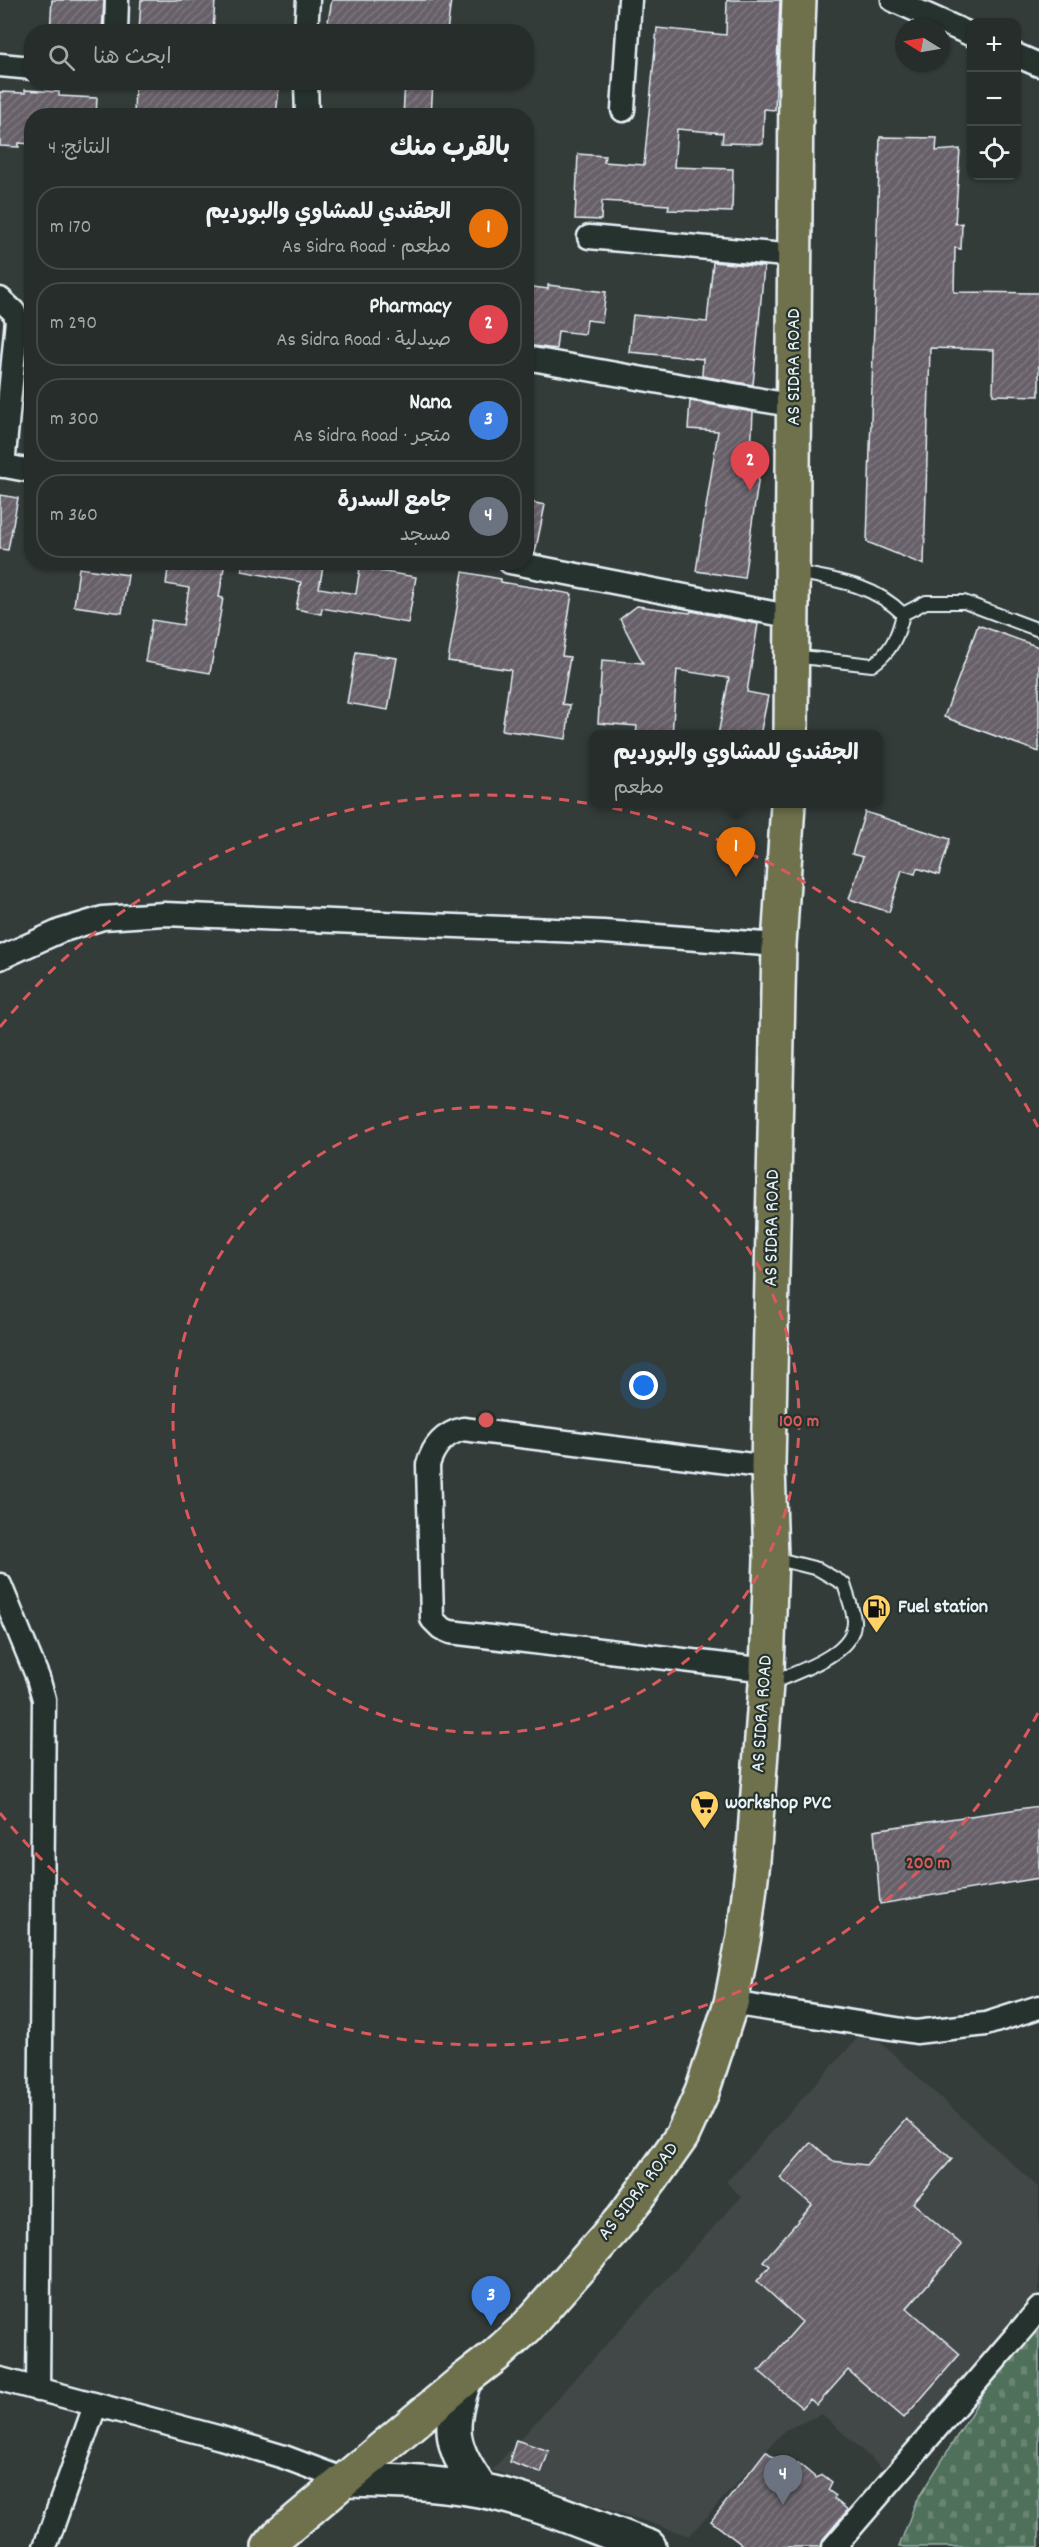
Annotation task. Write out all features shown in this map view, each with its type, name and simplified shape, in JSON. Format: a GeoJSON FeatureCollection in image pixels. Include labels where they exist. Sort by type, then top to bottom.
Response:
{"type":"FeatureCollection","features":[{"type":"Feature","properties":{"kind":"main road","name":"AS SIDRA ROAD"},"geometry":{"type":"LineString","coordinates":[[791,730],[795,256],[800,0]]}},
{"type":"Feature","properties":{"kind":"main road","name":"AS SIDRA ROAD"},"geometry":{"type":"LineString","coordinates":[[269,2547],[279,2535],[526,2328],[622,2219],[682,2136],[702,2092],[730,2003],[744,1936],[753,1861],[766,1678],[771,1558],[768,1467],[779,945],[788,808]]}},
{"type":"Feature","properties":{"kind":"street"},"geometry":{"type":"LineString","coordinates":[[116,24],[117,0]]}},
{"type":"Feature","properties":{"kind":"street"},"geometry":{"type":"LineString","coordinates":[[306,24],[308,0]]}},
{"type":"Feature","properties":{"kind":"street"},"geometry":{"type":"LineString","coordinates":[[623,110],[630,0]]}},
{"type":"Feature","properties":{"kind":"street"},"geometry":{"type":"LineString","coordinates":[[893,0],[967,33]]}},
{"type":"Feature","properties":{"kind":"street"},"geometry":{"type":"LineString","coordinates":[[1021,57],[1039,65]]}},
{"type":"Feature","properties":{"kind":"street"},"geometry":{"type":"LineString","coordinates":[[0,65],[24,67]]}},
{"type":"Feature","properties":{"kind":"street"},"geometry":{"type":"LineString","coordinates":[[306,90],[307,108]]}},
{"type":"Feature","properties":{"kind":"street"},"geometry":{"type":"LineString","coordinates":[[589,237],[795,256]]}},
{"type":"Feature","properties":{"kind":"street"},"geometry":{"type":"LineString","coordinates":[[0,299],[14,312],[16,320],[1,466],[24,470]]}},
{"type":"Feature","properties":{"kind":"street"},"geometry":{"type":"LineString","coordinates":[[534,359],[795,406]]}},
{"type":"Feature","properties":{"kind":"street"},"geometry":{"type":"LineString","coordinates":[[534,567],[793,617]]}},
{"type":"Feature","properties":{"kind":"street"},"geometry":{"type":"LineString","coordinates":[[0,958],[60,931],[102,918],[164,914],[603,932],[779,945]]}},
{"type":"Feature","properties":{"kind":"street"},"geometry":{"type":"LineString","coordinates":[[766,1678],[450,1632],[441,1628],[432,1619],[428,1465],[436,1445],[450,1432],[463,1429],[768,1467]]}},
{"type":"Feature","properties":{"kind":"street"},"geometry":{"type":"LineString","coordinates":[[0,1585],[38,1678],[44,1699],[38,2390]]}},
{"type":"Feature","properties":{"kind":"street"},"geometry":{"type":"LineString","coordinates":[[730,2003],[916,2032],[986,2024],[1039,2007]]}},
{"type":"Feature","properties":{"kind":"street"},"geometry":{"type":"LineString","coordinates":[[834,2547],[1039,2309]]}},
{"type":"Feature","properties":{"kind":"street"},"geometry":{"type":"LineString","coordinates":[[0,2379],[221,2438],[284,2457],[345,2480],[428,2482],[481,2490],[531,2505],[649,2547]]}},
{"type":"Feature","properties":{"kind":"street"},"geometry":{"type":"LineString","coordinates":[[465,2379],[454,2408],[454,2436],[462,2463],[481,2490]]}},
{"type":"Feature","properties":{"kind":"street"},"geometry":{"type":"LineString","coordinates":[[45,2547],[95,2406]]}},
{"type":"Feature","properties":{"kind":"lane"},"geometry":{"type":"LineString","coordinates":[[794,572],[846,582],[873,592],[890,600],[903,614]]}},
{"type":"Feature","properties":{"kind":"lane"},"geometry":{"type":"LineString","coordinates":[[793,656],[872,665],[883,657],[897,638],[903,614],[926,602],[964,602],[1039,630]]}},
{"type":"Feature","properties":{"kind":"lane"},"geometry":{"type":"LineString","coordinates":[[766,1678],[828,1657],[849,1640],[854,1621],[844,1584],[818,1569],[771,1558]]}},
{"type":"Feature","properties":{"kind":"shaded area"},"geometry":{"type":"Polygon","coordinates":[[[866,2029],[1039,2188],[1039,2300],[884,2470],[822,2414],[785,2430],[689,2536],[492,2470],[741,2197],[726,2182],[866,2029]]]}},
{"type":"Feature","properties":{"kind":"green space"},"geometry":{"type":"Polygon","coordinates":[[[1039,2303],[1039,2547],[899,2547],[915,2504],[1039,2303]]]}},
{"type":"Feature","properties":{"kind":"building"},"geometry":{"type":"Polygon","coordinates":[[[52,0],[104,0],[102,24],[50,24],[52,0]]]}},
{"type":"Feature","properties":{"kind":"building"},"geometry":{"type":"Polygon","coordinates":[[[141,0],[215,0],[214,24],[140,24],[141,0]]]}},
{"type":"Feature","properties":{"kind":"building"},"geometry":{"type":"Polygon","coordinates":[[[332,0],[451,0],[448,24],[328,24],[332,0]]]}},
{"type":"Feature","properties":{"kind":"building"},"geometry":{"type":"Polygon","coordinates":[[[727,0],[780,0],[775,110],[764,109],[763,144],[722,143],[723,133],[677,129],[674,167],[733,169],[732,212],[668,210],[669,205],[602,201],[601,220],[575,219],[578,154],[605,156],[604,162],[644,165],[657,28],[726,35],[727,0]]]}},
{"type":"Feature","properties":{"kind":"building"},"geometry":{"type":"Polygon","coordinates":[[[25,90],[59,92],[59,96],[97,98],[96,108],[24,108],[24,143],[19,143],[19,147],[0,146],[0,92],[25,93],[25,90]]]}},
{"type":"Feature","properties":{"kind":"building"},"geometry":{"type":"Polygon","coordinates":[[[135,90],[279,90],[277,108],[134,108],[135,90]]]}},
{"type":"Feature","properties":{"kind":"building"},"geometry":{"type":"Polygon","coordinates":[[[405,90],[433,90],[431,108],[403,108],[405,90]]]}},
{"type":"Feature","properties":{"kind":"building"},"geometry":{"type":"Polygon","coordinates":[[[880,137],[937,138],[936,151],[960,149],[955,224],[962,223],[961,249],[955,248],[954,292],[1039,293],[1039,396],[993,395],[994,350],[930,348],[924,565],[867,542],[880,137]]]}},
{"type":"Feature","properties":{"kind":"building"},"geometry":{"type":"Polygon","coordinates":[[[713,262],[764,267],[753,385],[702,376],[703,359],[629,352],[633,315],[707,322],[713,262]]]}},
{"type":"Feature","properties":{"kind":"building"},"geometry":{"type":"Polygon","coordinates":[[[548,285],[606,292],[602,322],[587,320],[585,334],[558,331],[556,349],[534,346],[534,287],[548,289],[548,285]]]}},
{"type":"Feature","properties":{"kind":"building"},"geometry":{"type":"Polygon","coordinates":[[[690,401],[753,412],[751,453],[762,455],[744,578],[696,571],[718,431],[688,429],[690,401]]]}},
{"type":"Feature","properties":{"kind":"building"},"geometry":{"type":"Polygon","coordinates":[[[0,495],[18,498],[8,550],[0,549],[0,495]]]}},
{"type":"Feature","properties":{"kind":"building"},"geometry":{"type":"Polygon","coordinates":[[[534,503],[545,505],[534,553],[534,503]]]}},
{"type":"Feature","properties":{"kind":"building"},"geometry":{"type":"Polygon","coordinates":[[[79,570],[128,575],[122,613],[74,606],[79,570]]]}},
{"type":"Feature","properties":{"kind":"building"},"geometry":{"type":"Polygon","coordinates":[[[168,570],[224,570],[219,597],[223,598],[210,673],[145,662],[152,620],[183,625],[189,588],[166,584],[168,570]]]}},
{"type":"Feature","properties":{"kind":"building"},"geometry":{"type":"Polygon","coordinates":[[[322,570],[319,588],[356,594],[360,570],[416,577],[408,623],[322,608],[321,614],[296,609],[301,582],[242,571],[322,570]]]}},
{"type":"Feature","properties":{"kind":"building"},"geometry":{"type":"Polygon","coordinates":[[[463,572],[501,579],[501,582],[572,594],[562,656],[570,657],[562,704],[570,705],[566,739],[502,730],[511,670],[448,661],[463,572]]]}},
{"type":"Feature","properties":{"kind":"building"},"geometry":{"type":"Polygon","coordinates":[[[637,606],[690,613],[691,611],[758,624],[747,692],[768,696],[761,730],[719,730],[729,678],[677,670],[672,730],[637,730],[637,726],[598,723],[602,660],[643,663],[620,619],[637,606]]]}},
{"type":"Feature","properties":{"kind":"building"},"geometry":{"type":"Polygon","coordinates":[[[978,625],[1039,647],[1039,752],[944,717],[978,625]]]}},
{"type":"Feature","properties":{"kind":"building"},"geometry":{"type":"Polygon","coordinates":[[[356,652],[397,658],[388,710],[347,703],[356,652]]]}},
{"type":"Feature","properties":{"kind":"building"},"geometry":{"type":"Polygon","coordinates":[[[865,812],[950,839],[939,875],[917,868],[915,874],[902,870],[889,912],[849,899],[863,857],[852,854],[865,812]]]}},
{"type":"Feature","properties":{"kind":"building"},"geometry":{"type":"Polygon","coordinates":[[[1039,1806],[1039,1878],[880,1904],[874,1830],[1039,1806]]]}},
{"type":"Feature","properties":{"kind":"building"},"geometry":{"type":"Polygon","coordinates":[[[906,2119],[952,2159],[913,2203],[962,2245],[907,2308],[960,2354],[904,2418],[848,2370],[817,2405],[810,2399],[802,2408],[759,2371],[802,2322],[757,2281],[770,2266],[763,2261],[812,2205],[780,2178],[811,2142],[832,2161],[866,2165],[906,2119]]]}},
{"type":"Feature","properties":{"kind":"building"},"geometry":{"type":"Polygon","coordinates":[[[516,2440],[549,2451],[541,2473],[509,2462],[516,2440]]]}},
{"type":"Feature","properties":{"kind":"building"},"geometry":{"type":"Polygon","coordinates":[[[766,2451],[791,2471],[798,2463],[816,2478],[823,2475],[832,2482],[828,2490],[836,2496],[834,2499],[848,2510],[824,2538],[821,2547],[745,2547],[711,2521],[766,2451]]]}},
{"type":"Feature","properties":{"kind":"place","name":"Pharmacy"},"geometry":{"type":"Point","coordinates":[750,491]}},
{"type":"Feature","properties":{"kind":"place","name":"الجقندي للمشاوي والبورديم"},"geometry":{"type":"Point","coordinates":[736,877]}},
{"type":"Feature","properties":{"kind":"place","name":"Fuel station"},"geometry":{"type":"Point","coordinates":[877,1634]}},
{"type":"Feature","properties":{"kind":"place","name":"workshop PVC"},"geometry":{"type":"Point","coordinates":[704,1830]}},
{"type":"Feature","properties":{"kind":"place","name":"Nana"},"geometry":{"type":"Point","coordinates":[491,2326]}},
{"type":"Feature","properties":{"kind":"place","name":"جامع السدرة"},"geometry":{"type":"Point","coordinates":[783,2505]}}]}
